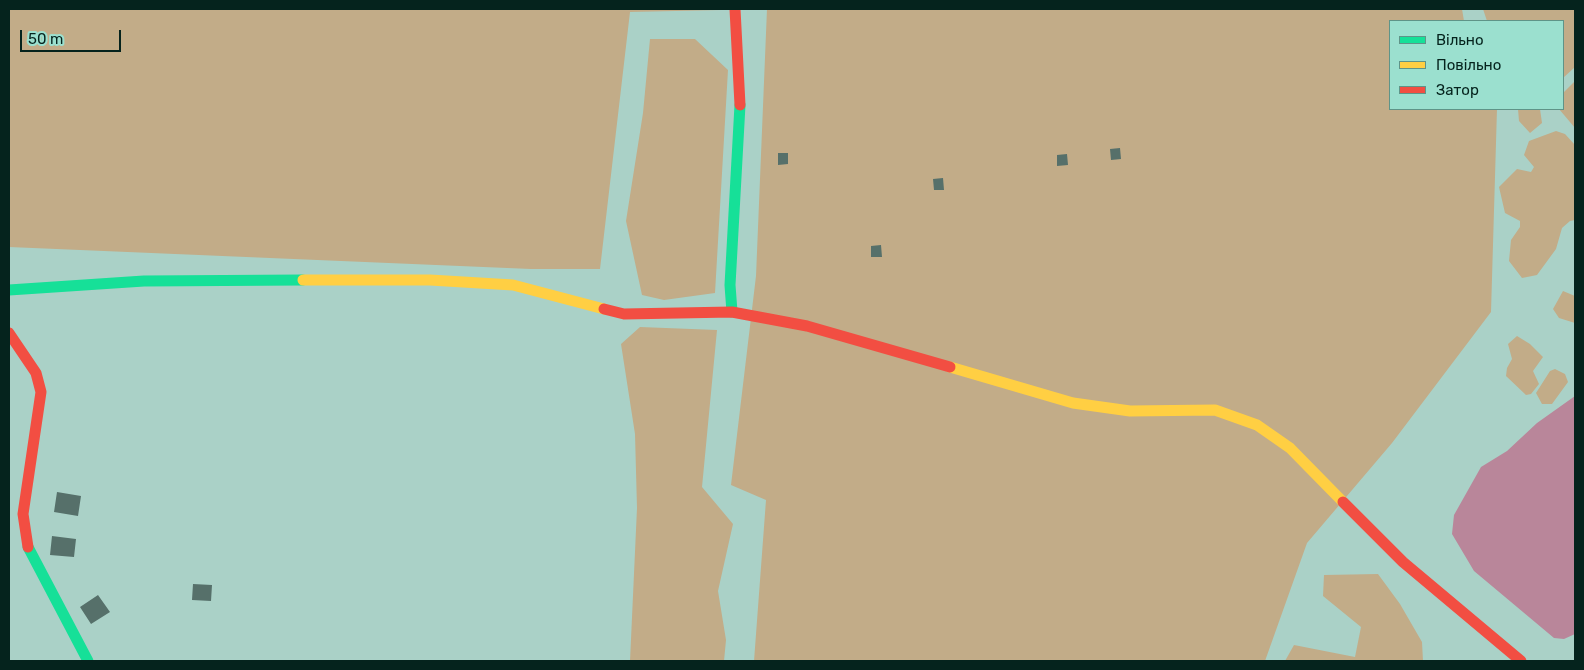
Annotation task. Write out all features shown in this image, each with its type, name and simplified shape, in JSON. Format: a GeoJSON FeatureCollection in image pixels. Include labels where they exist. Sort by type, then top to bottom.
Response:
{"type":"FeatureCollection","features":[{"type":"Feature","properties":{"kind":"street"},"geometry":{"type":"LineString","coordinates":[[732,312],[730,285],[741,92],[735,9]]}},
{"type":"Feature","properties":{"kind":"street"},"geometry":{"type":"LineString","coordinates":[[9,290],[144,282],[430,280],[513,285],[624,314],[732,312],[808,326],[1074,403],[1130,411],[1214,410],[1257,425],[1290,448],[1403,562],[1521,661]]}},
{"type":"Feature","properties":{"kind":"street"},"geometry":{"type":"LineString","coordinates":[[9,333],[36,373],[41,392],[24,505],[26,543],[88,661]]}},
{"type":"Feature","properties":{"kind":"shaded area"},"geometry":{"type":"Polygon","coordinates":[[[9,9],[767,9],[630,12],[600,269],[531,269],[9,247],[9,9]]]}},
{"type":"Feature","properties":{"kind":"shaded area"},"geometry":{"type":"Polygon","coordinates":[[[767,9],[1462,9],[1464,20],[1389,20],[1389,110],[1497,110],[1491,312],[1392,443],[1307,543],[1265,661],[754,661],[766,500],[731,485],[756,276],[767,9]]]}},
{"type":"Feature","properties":{"kind":"shaded area"},"geometry":{"type":"Polygon","coordinates":[[[1483,9],[1575,9],[1575,67],[1564,77],[1564,20],[1487,20],[1483,9]]]}},
{"type":"Feature","properties":{"kind":"shaded area"},"geometry":{"type":"Polygon","coordinates":[[[650,39],[695,39],[728,70],[715,293],[664,300],[642,295],[626,221],[643,113],[650,39]]]}},
{"type":"Feature","properties":{"kind":"shaded area"},"geometry":{"type":"Polygon","coordinates":[[[1575,81],[1575,128],[1560,110],[1564,110],[1564,92],[1575,81]]]}},
{"type":"Feature","properties":{"kind":"shaded area"},"geometry":{"type":"Polygon","coordinates":[[[1518,110],[1540,110],[1542,123],[1530,133],[1519,121],[1518,110]]]}},
{"type":"Feature","properties":{"kind":"shaded area"},"geometry":{"type":"Polygon","coordinates":[[[1556,131],[1565,134],[1575,145],[1575,220],[1570,221],[1562,228],[1556,249],[1537,275],[1522,278],[1509,261],[1511,240],[1520,227],[1520,221],[1505,213],[1499,187],[1517,169],[1531,172],[1534,167],[1524,155],[1529,141],[1556,131]]]}},
{"type":"Feature","properties":{"kind":"shaded area"},"geometry":{"type":"Polygon","coordinates":[[[1563,291],[1575,296],[1575,323],[1559,318],[1553,309],[1563,291]]]}},
{"type":"Feature","properties":{"kind":"shaded area"},"geometry":{"type":"Polygon","coordinates":[[[640,327],[717,330],[702,487],[733,524],[718,591],[726,640],[724,661],[630,661],[637,508],[635,434],[621,344],[640,327]]]}},
{"type":"Feature","properties":{"kind":"shaded area"},"geometry":{"type":"Polygon","coordinates":[[[1517,336],[1530,344],[1543,357],[1533,371],[1539,384],[1531,394],[1526,395],[1506,376],[1507,368],[1512,359],[1508,344],[1517,336]]]}},
{"type":"Feature","properties":{"kind":"shaded area"},"geometry":{"type":"Polygon","coordinates":[[[1555,369],[1565,374],[1568,382],[1552,404],[1542,404],[1536,393],[1550,371],[1555,369]]]}},
{"type":"Feature","properties":{"kind":"shaded area"},"geometry":{"type":"Polygon","coordinates":[[[1575,396],[1575,634],[1564,639],[1554,638],[1474,571],[1452,534],[1454,515],[1481,467],[1507,451],[1537,423],[1575,396]]]}},
{"type":"Feature","properties":{"kind":"shaded area"},"geometry":{"type":"Polygon","coordinates":[[[1378,574],[1400,604],[1422,642],[1423,661],[1285,661],[1294,645],[1355,657],[1361,627],[1323,596],[1324,575],[1378,574]]]}},
{"type":"Feature","properties":{"kind":"building"},"geometry":{"type":"Polygon","coordinates":[[[1120,148],[1121,159],[1111,160],[1110,149],[1120,148]]]}},
{"type":"Feature","properties":{"kind":"building"},"geometry":{"type":"Polygon","coordinates":[[[778,153],[788,153],[788,164],[778,165],[778,153]]]}},
{"type":"Feature","properties":{"kind":"building"},"geometry":{"type":"Polygon","coordinates":[[[1067,154],[1068,165],[1057,166],[1057,155],[1067,154]]]}},
{"type":"Feature","properties":{"kind":"building"},"geometry":{"type":"Polygon","coordinates":[[[943,178],[944,190],[934,190],[933,179],[943,178]]]}},
{"type":"Feature","properties":{"kind":"building"},"geometry":{"type":"Polygon","coordinates":[[[881,245],[882,257],[871,257],[871,246],[881,245]]]}},
{"type":"Feature","properties":{"kind":"building"},"geometry":{"type":"Polygon","coordinates":[[[57,492],[81,496],[78,516],[54,512],[57,492]]]}},
{"type":"Feature","properties":{"kind":"building"},"geometry":{"type":"Polygon","coordinates":[[[52,536],[76,539],[74,557],[50,555],[52,536]]]}},
{"type":"Feature","properties":{"kind":"building"},"geometry":{"type":"Polygon","coordinates":[[[193,584],[212,585],[211,601],[192,600],[193,584]]]}},
{"type":"Feature","properties":{"kind":"building"},"geometry":{"type":"Polygon","coordinates":[[[98,595],[110,612],[91,624],[80,607],[98,595]]]}},
{"type":"Feature","properties":{"kind":"traffic: fast"},"geometry":{"type":"LineString","coordinates":[[732,312],[730,285],[740,105]]}},
{"type":"Feature","properties":{"kind":"traffic: fast"},"geometry":{"type":"LineString","coordinates":[[9,290],[144,281],[303,280]]}},
{"type":"Feature","properties":{"kind":"traffic: fast"},"geometry":{"type":"LineString","coordinates":[[28,547],[88,661]]}},
{"type":"Feature","properties":{"kind":"traffic: slow"},"geometry":{"type":"LineString","coordinates":[[303,280],[430,280],[513,285],[604,309]]}},
{"type":"Feature","properties":{"kind":"traffic: slow"},"geometry":{"type":"LineString","coordinates":[[950,367],[1073,403],[1130,411],[1215,410],[1257,425],[1290,448],[1343,502]]}},
{"type":"Feature","properties":{"kind":"traffic: jam"},"geometry":{"type":"LineString","coordinates":[[735,9],[740,105]]}},
{"type":"Feature","properties":{"kind":"traffic: jam"},"geometry":{"type":"LineString","coordinates":[[604,309],[624,314],[732,312],[807,326],[950,367]]}},
{"type":"Feature","properties":{"kind":"traffic: jam"},"geometry":{"type":"LineString","coordinates":[[9,333],[36,373],[41,392],[23,514],[28,547]]}},
{"type":"Feature","properties":{"kind":"traffic: jam"},"geometry":{"type":"LineString","coordinates":[[1343,502],[1403,562],[1521,661]]}}]}
